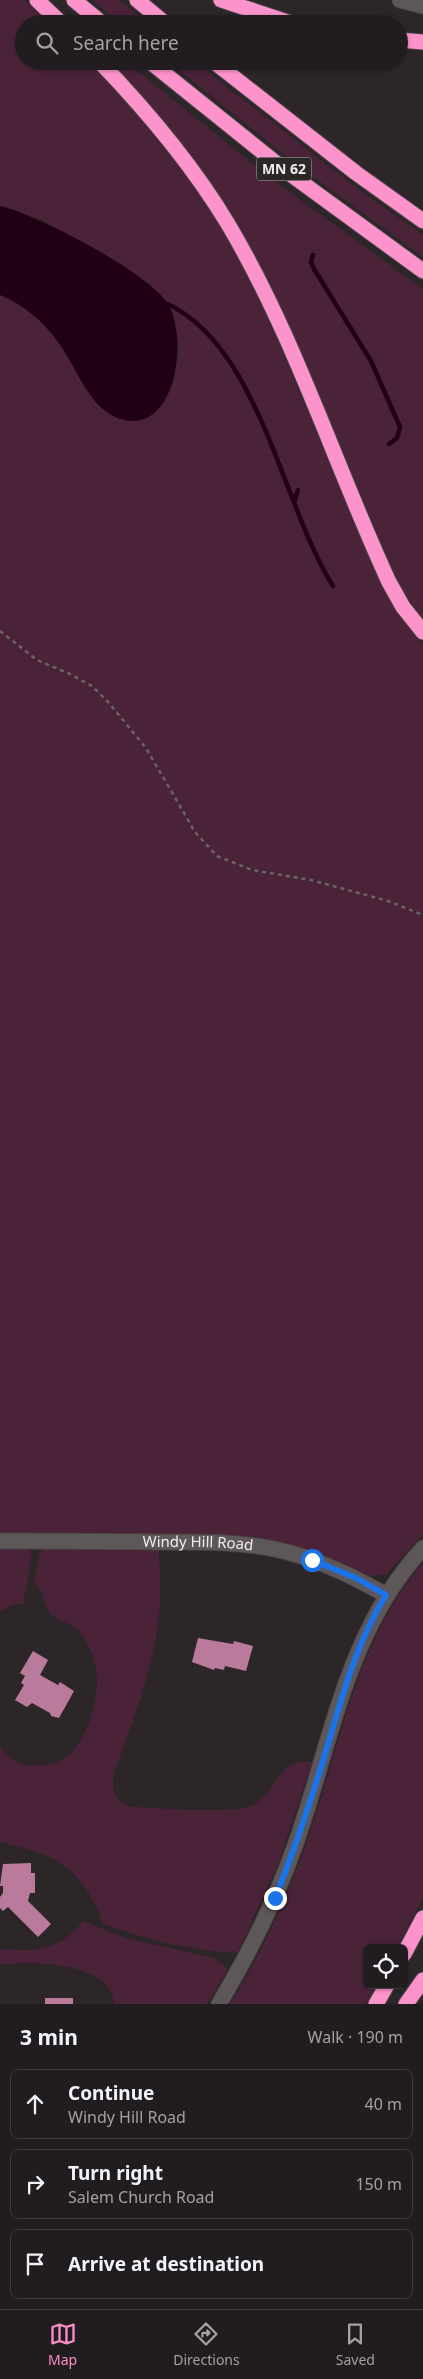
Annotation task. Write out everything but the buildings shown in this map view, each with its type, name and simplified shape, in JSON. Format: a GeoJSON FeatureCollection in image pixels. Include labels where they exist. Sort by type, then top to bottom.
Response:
{"type":"FeatureCollection","features":[{"type":"Feature","properties":{"kind":"highway"},"geometry":{"type":"LineString","coordinates":[[38,0],[53,15]]}},
{"type":"Feature","properties":{"kind":"highway"},"geometry":{"type":"LineString","coordinates":[[74,0],[92,15]]}},
{"type":"Feature","properties":{"kind":"highway"},"geometry":{"type":"LineString","coordinates":[[137,0],[155,15]]}},
{"type":"Feature","properties":{"kind":"highway"},"geometry":{"type":"LineString","coordinates":[[221,0],[267,15]]}},
{"type":"Feature","properties":{"kind":"highway"},"geometry":{"type":"LineString","coordinates":[[408,41],[423,42]]}},
{"type":"Feature","properties":{"kind":"highway"},"geometry":{"type":"LineString","coordinates":[[107,70],[142,107],[181,156],[237,240],[292,351],[389,582],[403,607],[423,632]]}},
{"type":"Feature","properties":{"kind":"highway","name":"MN 62"},"geometry":{"type":"LineString","coordinates":[[160,70],[286,171],[423,271]]}},
{"type":"Feature","properties":{"kind":"highway","name":"MN 62"},"geometry":{"type":"LineString","coordinates":[[224,70],[348,167],[423,221]]}},
{"type":"Feature","properties":{"kind":"highway"},"geometry":{"type":"LineString","coordinates":[[408,1946],[423,1918]]}},
{"type":"Feature","properties":{"kind":"highway"},"geometry":{"type":"LineString","coordinates":[[406,2004],[423,1980]]}},
{"type":"Feature","properties":{"kind":"highway"},"geometry":{"type":"LineString","coordinates":[[376,2004],[385,1989]]}},
{"type":"Feature","properties":{"kind":"street"},"geometry":{"type":"LineString","coordinates":[[400,0],[423,6]]}},
{"type":"Feature","properties":{"kind":"street","name":"Windy Hill Road"},"geometry":{"type":"LineString","coordinates":[[0,1540],[209,1542],[256,1545],[327,1565],[356,1578],[386,1595]]}},
{"type":"Feature","properties":{"kind":"street"},"geometry":{"type":"LineString","coordinates":[[219,2004],[255,1940],[288,1865],[352,1668],[370,1624],[386,1595],[423,1548]]}},
{"type":"Feature","properties":{"kind":"path"},"geometry":{"type":"LineString","coordinates":[[0,631],[38,660],[92,686],[110,703],[146,748],[195,832],[217,856],[252,870],[320,883],[378,898],[423,915]]}},
{"type":"Feature","properties":{"kind":"shaded area"},"geometry":{"type":"Polygon","coordinates":[[[0,0],[25,0],[41,15],[15,15],[15,70],[95,70],[158,140],[220,226],[268,319],[382,585],[404,622],[423,644],[423,1534],[387,1574],[371,1576],[296,1546],[241,1536],[0,1533],[0,295],[15,302],[47,327],[86,388],[108,411],[121,419],[136,421],[164,401],[174,381],[178,342],[167,311],[150,284],[42,220],[0,206],[0,0]]]}},
{"type":"Feature","properties":{"kind":"shaded area"},"geometry":{"type":"Polygon","coordinates":[[[92,0],[119,0],[137,15],[110,15],[92,0]]]}},
{"type":"Feature","properties":{"kind":"shaded area"},"geometry":{"type":"Polygon","coordinates":[[[117,70],[136,70],[277,183],[423,289],[423,620],[403,591],[393,571],[294,337],[244,236],[208,181],[171,131],[117,70]]]}},
{"type":"Feature","properties":{"kind":"shaded area"},"geometry":{"type":"Polygon","coordinates":[[[179,70],[206,70],[349,182],[423,235],[423,257],[293,162],[179,70]]]}},
{"type":"Feature","properties":{"kind":"shaded area"},"geometry":{"type":"Polygon","coordinates":[[[0,206],[39,220],[91,246],[139,277],[157,291],[168,304],[174,319],[177,338],[177,359],[173,380],[166,399],[155,413],[140,420],[121,419],[100,407],[65,352],[46,327],[25,309],[0,295],[0,206]]]}},
{"type":"Feature","properties":{"kind":"shaded area"},"geometry":{"type":"Polygon","coordinates":[[[0,1548],[29,1548],[32,1556],[23,1604],[12,1605],[0,1611],[0,1548]]]}},
{"type":"Feature","properties":{"kind":"shaded area"},"geometry":{"type":"Polygon","coordinates":[[[43,1548],[158,1549],[160,1581],[156,1639],[142,1693],[113,1777],[113,1788],[119,1800],[133,1807],[194,1810],[242,1808],[251,1806],[260,1800],[291,1765],[300,1762],[312,1762],[279,1862],[238,1952],[223,1952],[169,1944],[132,1934],[102,1923],[88,1892],[79,1880],[60,1863],[39,1853],[0,1842],[0,1746],[13,1760],[25,1765],[45,1765],[63,1759],[75,1748],[83,1736],[89,1723],[96,1693],[96,1665],[87,1642],[70,1624],[55,1618],[50,1613],[40,1590],[34,1583],[39,1557],[43,1548]]]}},
{"type":"Feature","properties":{"kind":"shaded area"},"geometry":{"type":"Polygon","coordinates":[[[423,1563],[423,1897],[399,1944],[363,1944],[363,1989],[374,1989],[365,2004],[230,2004],[276,1919],[295,1874],[322,1795],[354,1690],[382,1623],[401,1592],[423,1563]]]}},
{"type":"Feature","properties":{"kind":"shaded area"},"geometry":{"type":"Polygon","coordinates":[[[83,1921],[125,1938],[214,1958],[228,1969],[207,2004],[114,2004],[109,1988],[105,1983],[96,1976],[84,1971],[40,1963],[0,1965],[0,1948],[24,1950],[46,1947],[66,1938],[83,1921]]]}},
{"type":"Feature","properties":{"kind":"waterway"},"geometry":{"type":"LineString","coordinates":[[313,255],[311,262],[314,269],[371,361],[400,427],[397,438],[389,444]]}},
{"type":"Feature","properties":{"kind":"waterway"},"geometry":{"type":"LineString","coordinates":[[163,302],[196,322],[223,352],[245,388],[264,428],[315,552],[333,586]]}},
{"type":"Feature","properties":{"kind":"waterway"},"geometry":{"type":"LineString","coordinates":[[295,500],[298,490]]}},
{"type":"Feature","properties":{"kind":"route"},"geometry":{"type":"LineString","coordinates":[[275,1898],[297,1841],[352,1668],[363,1639],[378,1607],[386,1595],[342,1571],[312,1560]]}}]}
